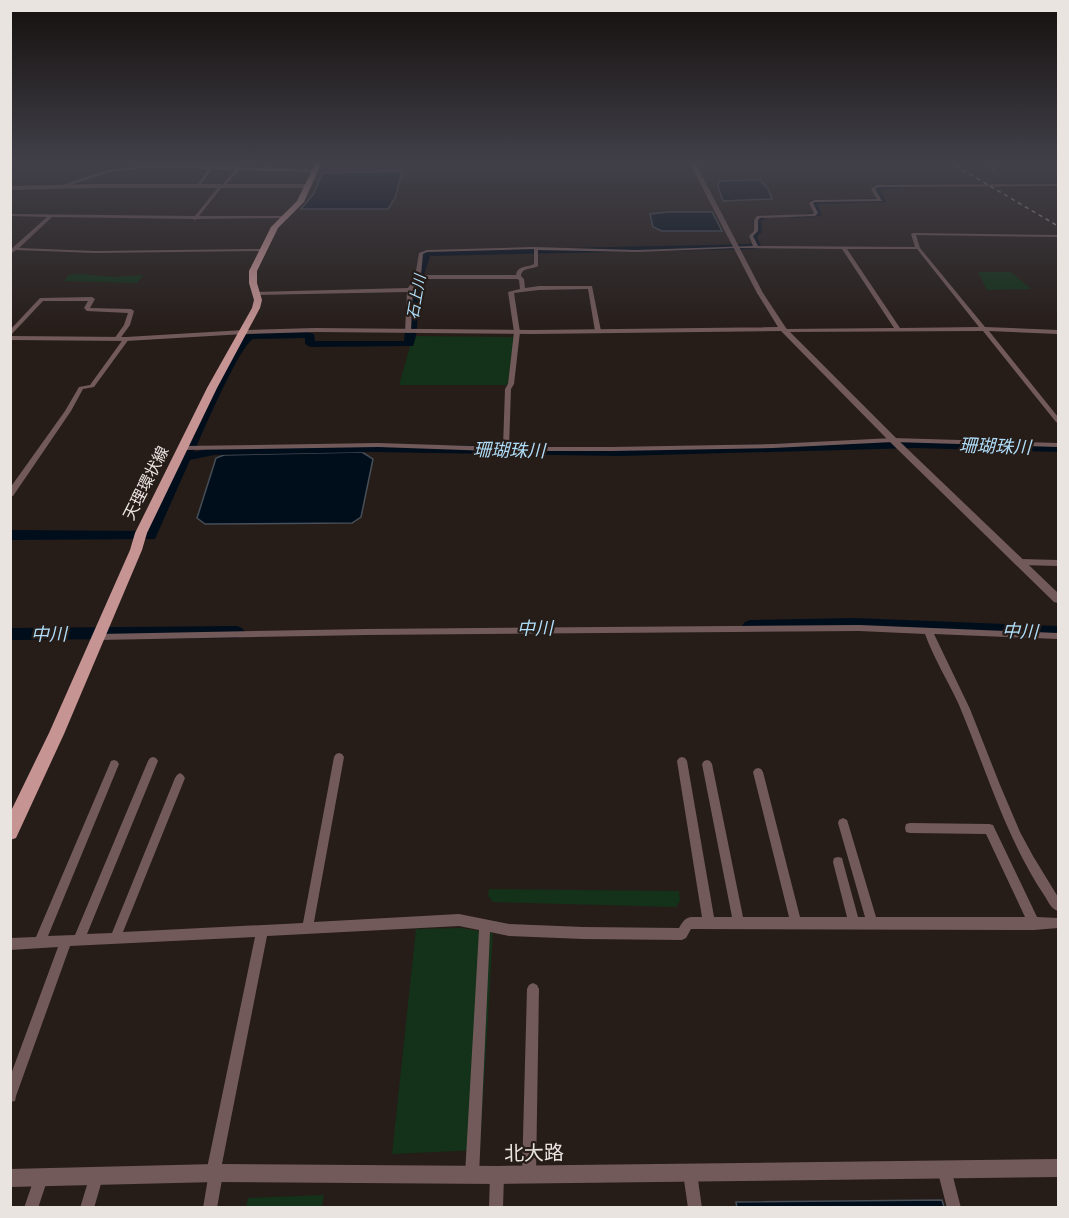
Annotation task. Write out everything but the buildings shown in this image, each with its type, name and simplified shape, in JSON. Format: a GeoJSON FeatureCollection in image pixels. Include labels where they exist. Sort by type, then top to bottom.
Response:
{"type":"FeatureCollection","features":[{"type":"Feature","properties":{"kind":"main road","name":"天理環状線"},"geometry":{"type":"LineString","coordinates":[[10,832],[100,633],[140,536],[212,388],[256,308],[258,300],[253,283],[253,271],[275,227],[282,219]]}},
{"type":"Feature","properties":{"kind":"street"},"geometry":{"type":"LineString","coordinates":[[12,251],[48,219]]}},
{"type":"Feature","properties":{"kind":"street"},"geometry":{"type":"LineString","coordinates":[[187,219],[202,219]]}},
{"type":"Feature","properties":{"kind":"street"},"geometry":{"type":"LineString","coordinates":[[722,219],[760,293],[784,330],[893,440],[1059,599]]}},
{"type":"Feature","properties":{"kind":"street"},"geometry":{"type":"LineString","coordinates":[[756,247],[751,236],[756,231],[757,219]]}},
{"type":"Feature","properties":{"kind":"street"},"geometry":{"type":"LineString","coordinates":[[1059,236],[915,233],[912,236],[918,248],[1059,421]]}},
{"type":"Feature","properties":{"kind":"street"},"geometry":{"type":"LineString","coordinates":[[408,332],[410,290],[420,277],[422,253],[427,251],[539,249],[647,251],[737,247],[918,248]]}},
{"type":"Feature","properties":{"kind":"street"},"geometry":{"type":"LineString","coordinates":[[844,248],[898,330]]}},
{"type":"Feature","properties":{"kind":"street"},"geometry":{"type":"LineString","coordinates":[[518,277],[520,268],[536,265],[539,249]]}},
{"type":"Feature","properties":{"kind":"street"},"geometry":{"type":"LineString","coordinates":[[12,251],[263,250]]}},
{"type":"Feature","properties":{"kind":"street"},"geometry":{"type":"LineString","coordinates":[[420,277],[518,277]]}},
{"type":"Feature","properties":{"kind":"street"},"geometry":{"type":"LineString","coordinates":[[518,277],[521,279],[523,289]]}},
{"type":"Feature","properties":{"kind":"street"},"geometry":{"type":"LineString","coordinates":[[506,449],[508,389],[511,384],[517,332],[511,292],[523,289],[590,287],[598,331]]}},
{"type":"Feature","properties":{"kind":"street"},"geometry":{"type":"LineString","coordinates":[[256,292],[410,290]]}},
{"type":"Feature","properties":{"kind":"street"},"geometry":{"type":"LineString","coordinates":[[10,336],[42,299],[92,299],[87,308],[89,310],[131,311],[127,325],[117,339]]}},
{"type":"Feature","properties":{"kind":"street"},"geometry":{"type":"LineString","coordinates":[[10,336],[126,339],[244,332],[984,329],[1059,332]]}},
{"type":"Feature","properties":{"kind":"street"},"geometry":{"type":"LineString","coordinates":[[10,494],[68,411],[81,388],[92,386],[126,339]]}},
{"type":"Feature","properties":{"kind":"street"},"geometry":{"type":"LineString","coordinates":[[184,448],[378,444],[506,449],[762,446],[893,440],[1059,445]]}},
{"type":"Feature","properties":{"kind":"street"},"geometry":{"type":"LineString","coordinates":[[1021,562],[1059,563]]}},
{"type":"Feature","properties":{"kind":"street"},"geometry":{"type":"LineString","coordinates":[[100,633],[859,628],[1059,636]]}},
{"type":"Feature","properties":{"kind":"street"},"geometry":{"type":"LineString","coordinates":[[928,630],[964,707],[990,776],[1014,828],[1044,886],[1059,906]]}},
{"type":"Feature","properties":{"kind":"street"},"geometry":{"type":"LineString","coordinates":[[307,929],[339,757]]}},
{"type":"Feature","properties":{"kind":"street"},"geometry":{"type":"LineString","coordinates":[[10,1096],[72,942],[153,761]]}},
{"type":"Feature","properties":{"kind":"street"},"geometry":{"type":"LineString","coordinates":[[682,761],[709,923]]}},
{"type":"Feature","properties":{"kind":"street"},"geometry":{"type":"LineString","coordinates":[[39,943],[114,764]]}},
{"type":"Feature","properties":{"kind":"street"},"geometry":{"type":"LineString","coordinates":[[707,764],[740,923]]}},
{"type":"Feature","properties":{"kind":"street"},"geometry":{"type":"LineString","coordinates":[[758,772],[796,922]]}},
{"type":"Feature","properties":{"kind":"street"},"geometry":{"type":"LineString","coordinates":[[115,939],[180,778]]}},
{"type":"Feature","properties":{"kind":"street"},"geometry":{"type":"LineString","coordinates":[[843,824],[872,922]]}},
{"type":"Feature","properties":{"kind":"street"},"geometry":{"type":"LineString","coordinates":[[910,828],[989,829],[1034,924]]}},
{"type":"Feature","properties":{"kind":"street"},"geometry":{"type":"LineString","coordinates":[[838,862],[854,922]]}},
{"type":"Feature","properties":{"kind":"street"},"geometry":{"type":"LineString","coordinates":[[10,944],[459,920],[509,930],[682,934],[688,923],[1058,924]]}},
{"type":"Feature","properties":{"kind":"street"},"geometry":{"type":"LineString","coordinates":[[472,1175],[485,925]]}},
{"type":"Feature","properties":{"kind":"street"},"geometry":{"type":"LineString","coordinates":[[210,1208],[214,1173],[262,932]]}},
{"type":"Feature","properties":{"kind":"street"},"geometry":{"type":"LineString","coordinates":[[529,1174],[533,989]]}},
{"type":"Feature","properties":{"kind":"street","name":"北大路"},"geometry":{"type":"LineString","coordinates":[[10,1178],[214,1173],[497,1175],[1059,1168]]}},
{"type":"Feature","properties":{"kind":"street"},"geometry":{"type":"LineString","coordinates":[[944,1169],[954,1208]]}},
{"type":"Feature","properties":{"kind":"street"},"geometry":{"type":"LineString","coordinates":[[690,1172],[695,1208]]}},
{"type":"Feature","properties":{"kind":"street"},"geometry":{"type":"LineString","coordinates":[[496,1208],[497,1175]]}},
{"type":"Feature","properties":{"kind":"street"},"geometry":{"type":"LineString","coordinates":[[87,1208],[96,1176]]}},
{"type":"Feature","properties":{"kind":"street"},"geometry":{"type":"LineString","coordinates":[[31,1208],[42,1177]]}},
{"type":"Feature","properties":{"kind":"green space"},"geometry":{"type":"Polygon","coordinates":[[[978,272],[1011,272],[1031,289],[987,290],[978,272]]]}},
{"type":"Feature","properties":{"kind":"green space"},"geometry":{"type":"Polygon","coordinates":[[[69,275],[114,277],[144,275],[137,283],[64,281],[69,275]]]}},
{"type":"Feature","properties":{"kind":"green space"},"geometry":{"type":"Polygon","coordinates":[[[413,336],[514,337],[508,385],[399,385],[413,336]]]}},
{"type":"Feature","properties":{"kind":"green space"},"geometry":{"type":"Polygon","coordinates":[[[489,889],[679,891],[680,901],[676,907],[493,902],[488,896],[489,889]]]}},
{"type":"Feature","properties":{"kind":"green space"},"geometry":{"type":"Polygon","coordinates":[[[461,928],[493,933],[480,1150],[392,1154],[416,929],[461,928]]]}},
{"type":"Feature","properties":{"kind":"green space"},"geometry":{"type":"Polygon","coordinates":[[[324,1195],[322,1207],[246,1207],[248,1198],[324,1195]]]}},
{"type":"Feature","properties":{"kind":"water"},"geometry":{"type":"Polygon","coordinates":[[[651,219],[716,219],[722,231],[662,231],[653,227],[651,219]]]}},
{"type":"Feature","properties":{"kind":"water"},"geometry":{"type":"Polygon","coordinates":[[[362,452],[373,459],[361,517],[352,523],[205,524],[197,518],[216,458],[224,455],[362,452]]]}},
{"type":"Feature","properties":{"kind":"water"},"geometry":{"type":"Polygon","coordinates":[[[942,1200],[944,1207],[737,1208],[736,1202],[942,1200]]]}},
{"type":"Feature","properties":{"kind":"waterway","name":"石上川"},"geometry":{"type":"LineString","coordinates":[[186,458],[245,339],[251,336],[306,335],[310,336],[310,344],[409,344],[414,291],[421,276],[426,253],[757,246],[753,237],[758,232],[757,220],[760,219]]}},
{"type":"Feature","properties":{"kind":"waterway","name":"珊瑚珠川"},"geometry":{"type":"LineString","coordinates":[[186,458],[214,451],[373,448],[619,452],[915,444],[1058,448]]}},
{"type":"Feature","properties":{"kind":"waterway","name":"珊瑚珠川"},"geometry":{"type":"LineString","coordinates":[[10,535],[150,536],[186,458]]}},
{"type":"Feature","properties":{"kind":"waterway","name":"中川"},"geometry":{"type":"LineString","coordinates":[[750,626],[854,624],[1058,632]]}},
{"type":"Feature","properties":{"kind":"waterway","name":"中川"},"geometry":{"type":"LineString","coordinates":[[10,634],[237,632]]}},
{"type":"Feature","properties":{"kind":"railway"},"geometry":{"type":"LineString","coordinates":[[1046,219],[1058,226]]}}]}
